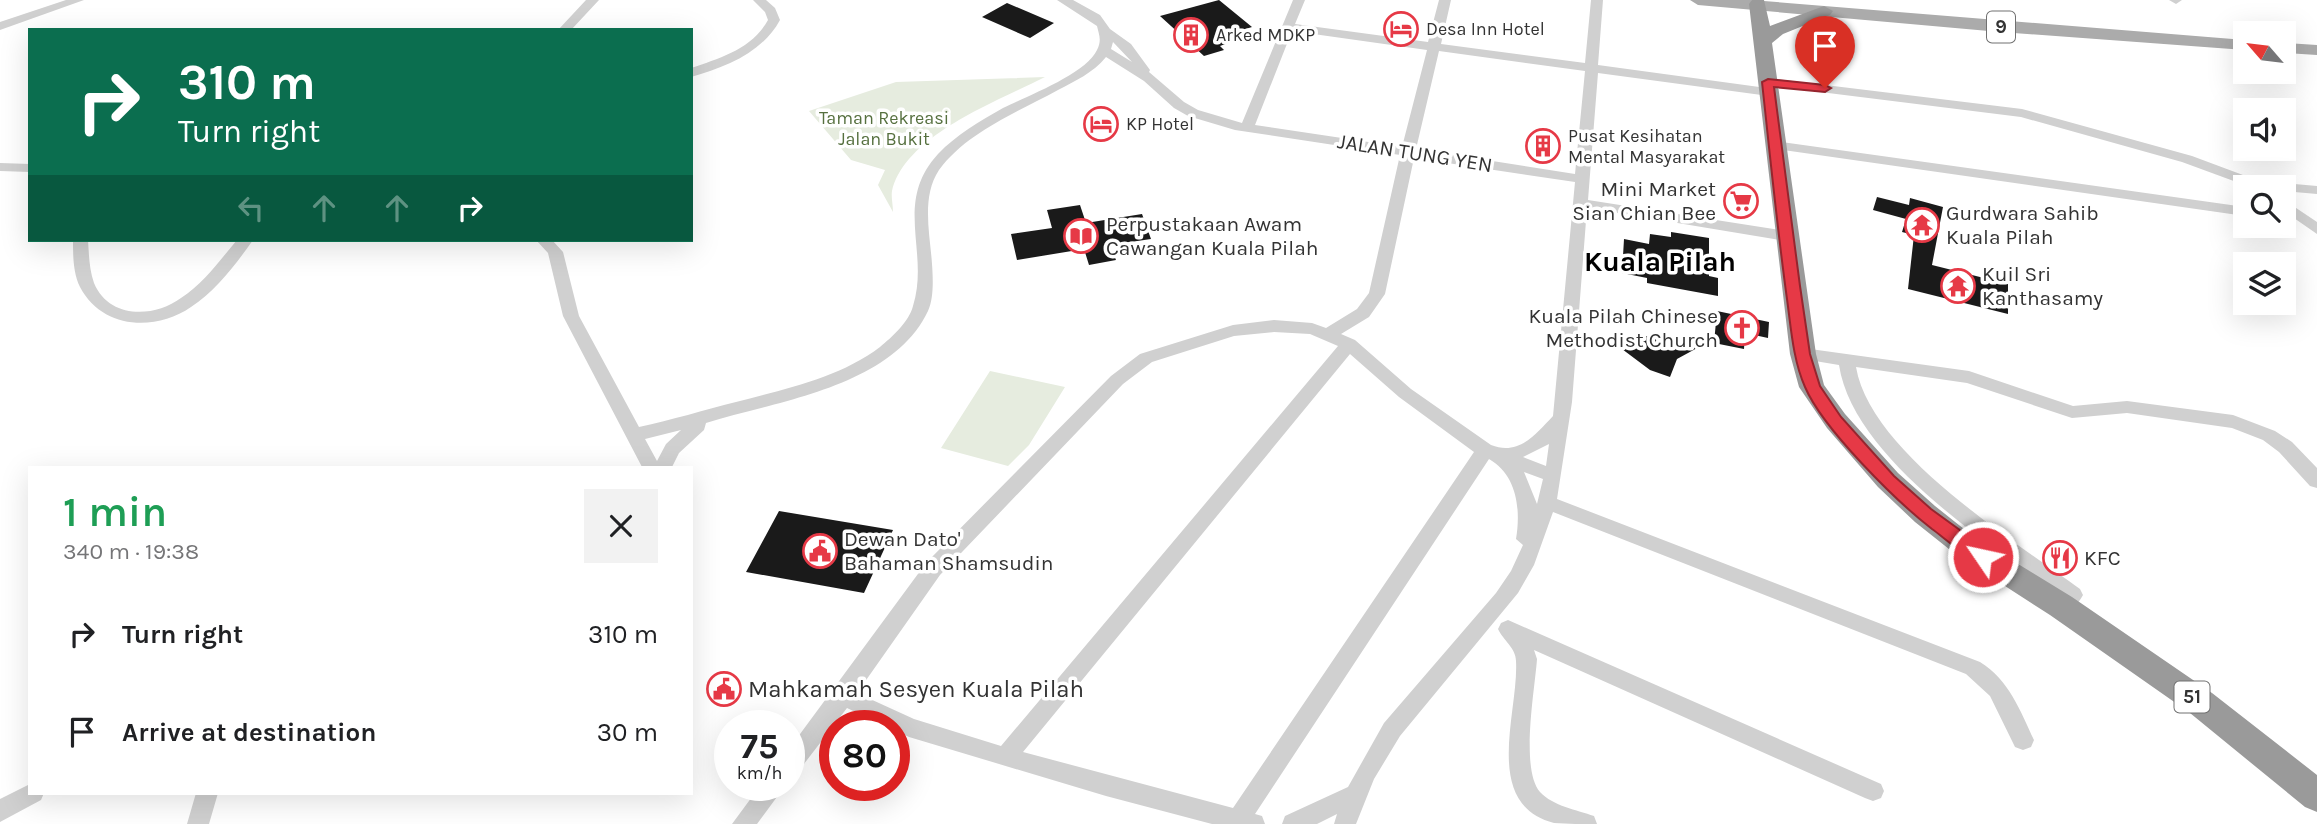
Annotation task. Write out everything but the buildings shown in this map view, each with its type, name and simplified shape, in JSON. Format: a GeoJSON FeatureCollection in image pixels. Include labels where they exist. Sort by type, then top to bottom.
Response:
{"type":"FeatureCollection","features":[{"type":"Feature","properties":{"kind":"highway","name":"51"},"geometry":{"type":"LineString","coordinates":[[1754,1],[1763,41],[1803,354],[1812,387],[1836,421],[1888,480],[1964,545],[2061,606],[2201,703],[2317,796]]}},
{"type":"Feature","properties":{"kind":"highway"},"geometry":{"type":"LineString","coordinates":[[1763,41],[1776,30],[1824,11]]}},
{"type":"Feature","properties":{"kind":"main road","name":"9"},"geometry":{"type":"LineString","coordinates":[[1698,0],[1734,5],[1754,1],[1824,11],[2233,44]]}},
{"type":"Feature","properties":{"kind":"main road"},"geometry":{"type":"LineString","coordinates":[[2296,49],[2317,50]]}},
{"type":"Feature","properties":{"kind":"street"},"geometry":{"type":"LineString","coordinates":[[0,26],[78,0]]}},
{"type":"Feature","properties":{"kind":"street"},"geometry":{"type":"LineString","coordinates":[[566,28],[593,0]]}},
{"type":"Feature","properties":{"kind":"street"},"geometry":{"type":"LineString","coordinates":[[693,72],[745,50],[770,30],[774,20],[771,11],[759,0]]}},
{"type":"Feature","properties":{"kind":"street"},"geometry":{"type":"LineString","coordinates":[[635,429],[713,416],[836,379],[885,350],[921,310],[925,281],[923,194],[931,172],[962,141],[1086,69],[1104,51],[1106,37],[1094,15],[1063,0]]}},
{"type":"Feature","properties":{"kind":"street"},"geometry":{"type":"LineString","coordinates":[[1247,127],[1299,0]]}},
{"type":"Feature","properties":{"kind":"street"},"geometry":{"type":"LineString","coordinates":[[1329,334],[1363,313],[1377,294],[1445,0]]}},
{"type":"Feature","properties":{"kind":"street"},"geometry":{"type":"LineString","coordinates":[[1345,824],[1354,795],[1373,755],[1400,716],[1493,611],[1519,574],[1546,502],[1553,476],[1563,404],[1597,0]]}},
{"type":"Feature","properties":{"kind":"street"},"geometry":{"type":"LineString","coordinates":[[1288,27],[1591,68],[2022,113],[2175,155],[2233,176]]}},
{"type":"Feature","properties":{"kind":"street"},"geometry":{"type":"LineString","coordinates":[[1103,29],[1127,47],[1149,78]]}},
{"type":"Feature","properties":{"kind":"street"},"geometry":{"type":"LineString","coordinates":[[1104,51],[1149,78]]}},
{"type":"Feature","properties":{"kind":"street","name":"JALAN TUNG YEN"},"geometry":{"type":"LineString","coordinates":[[1149,78],[1179,105],[1193,113],[1247,127],[1582,179]]}},
{"type":"Feature","properties":{"kind":"street"},"geometry":{"type":"LineString","coordinates":[[1775,145],[2233,210]]}},
{"type":"Feature","properties":{"kind":"street"},"geometry":{"type":"LineString","coordinates":[[0,167],[28,168]]}},
{"type":"Feature","properties":{"kind":"street"},"geometry":{"type":"LineString","coordinates":[[2296,188],[2317,190]]}},
{"type":"Feature","properties":{"kind":"street"},"geometry":{"type":"LineString","coordinates":[[1581,203],[1786,236]]}},
{"type":"Feature","properties":{"kind":"street"},"geometry":{"type":"LineString","coordinates":[[2296,215],[2317,229]]}},
{"type":"Feature","properties":{"kind":"street"},"geometry":{"type":"LineString","coordinates":[[2296,219],[2302,220]]}},
{"type":"Feature","properties":{"kind":"street"},"geometry":{"type":"LineString","coordinates":[[80,242],[88,286],[100,304],[124,317],[136,319],[149,318],[184,304],[214,278],[243,242]]}},
{"type":"Feature","properties":{"kind":"street"},"geometry":{"type":"LineString","coordinates":[[546,242],[555,252],[571,316],[635,429],[651,466]]}},
{"type":"Feature","properties":{"kind":"street"},"geometry":{"type":"LineString","coordinates":[[805,745],[933,569],[1134,366],[1166,349],[1256,327],[1312,328],[1349,344],[1405,393],[1494,454],[1521,480],[1529,506],[1519,574]]}},
{"type":"Feature","properties":{"kind":"street"},"geometry":{"type":"LineString","coordinates":[[1006,757],[1349,344]]}},
{"type":"Feature","properties":{"kind":"street"},"geometry":{"type":"LineString","coordinates":[[1803,354],[1969,377],[2072,412],[2088,414],[2113,407],[2204,414],[2235,421],[2263,432],[2287,446],[2317,481]]}},
{"type":"Feature","properties":{"kind":"street"},"geometry":{"type":"LineString","coordinates":[[1846,359],[1853,390],[1870,421],[1892,447],[1964,513],[2073,595],[2061,606]]}},
{"type":"Feature","properties":{"kind":"street"},"geometry":{"type":"LineString","coordinates":[[843,696],[909,727],[1006,757],[1246,822],[1494,454],[1529,450],[1547,438],[1558,420],[1563,404]]}},
{"type":"Feature","properties":{"kind":"street"},"geometry":{"type":"LineString","coordinates":[[664,466],[682,437],[713,416]]}},
{"type":"Feature","properties":{"kind":"street"},"geometry":{"type":"LineString","coordinates":[[635,429],[672,449]]}},
{"type":"Feature","properties":{"kind":"street"},"geometry":{"type":"LineString","coordinates":[[1494,454],[1553,476]]}},
{"type":"Feature","properties":{"kind":"street"},"geometry":{"type":"LineString","coordinates":[[1546,502],[1973,668],[1986,675],[2002,694],[2023,740]]}},
{"type":"Feature","properties":{"kind":"street"},"geometry":{"type":"LineString","coordinates":[[1493,611],[1522,646],[1527,659],[1520,772],[1526,791],[1543,807],[1586,824]]}},
{"type":"Feature","properties":{"kind":"street"},"geometry":{"type":"LineString","coordinates":[[1508,629],[1873,791]]}},
{"type":"Feature","properties":{"kind":"street"},"geometry":{"type":"LineString","coordinates":[[0,811],[29,795]]}},
{"type":"Feature","properties":{"kind":"street"},"geometry":{"type":"LineString","coordinates":[[1293,824],[1354,795]]}},
{"type":"Feature","properties":{"kind":"street"},"geometry":{"type":"LineString","coordinates":[[198,824],[207,796]]}},
{"type":"Feature","properties":{"kind":"street"},"geometry":{"type":"LineString","coordinates":[[743,824],[762,801]]}},
{"type":"Feature","properties":{"kind":"green space","name":"Taman Rekreasi Jalan Bukit"},"geometry":{"type":"Polygon","coordinates":[[[1045,77],[956,122],[915,153],[900,171],[892,191],[893,212],[878,185],[885,170],[851,160],[809,111],[896,82],[1045,77]]]}},
{"type":"Feature","properties":{"kind":"green space"},"geometry":{"type":"Polygon","coordinates":[[[990,371],[1065,387],[1029,445],[1008,466],[941,448],[990,371]]]}},
{"type":"Feature","properties":{"kind":"place","name":"Desa Inn Hotel"},"geometry":{"type":"Point","coordinates":[1401,29]}},
{"type":"Feature","properties":{"kind":"place","name":"Arked MDKP"},"geometry":{"type":"Point","coordinates":[1191,35]}},
{"type":"Feature","properties":{"kind":"place","name":"KP Hotel"},"geometry":{"type":"Point","coordinates":[1101,124]}},
{"type":"Feature","properties":{"kind":"place","name":"Pusat Kesihatan Mental Masyarakat"},"geometry":{"type":"Point","coordinates":[1543,146]}},
{"type":"Feature","properties":{"kind":"place","name":"Mini Market Sian Chian Bee"},"geometry":{"type":"Point","coordinates":[1741,201]}},
{"type":"Feature","properties":{"kind":"place","name":"Gurdwara Sahib Kuala Pilah"},"geometry":{"type":"Point","coordinates":[1922,225]}},
{"type":"Feature","properties":{"kind":"place","name":"Perpustakaan Awam Cawangan Kuala Pilah"},"geometry":{"type":"Point","coordinates":[1081,236]}},
{"type":"Feature","properties":{"kind":"place","name":"Kuil Sri Kanthasamy"},"geometry":{"type":"Point","coordinates":[1958,286]}},
{"type":"Feature","properties":{"kind":"place","name":"Kuala Pilah Chinese Methodist Church"},"geometry":{"type":"Point","coordinates":[1742,328]}},
{"type":"Feature","properties":{"kind":"place","name":"Dewan Dato' Bahaman Shamsudin"},"geometry":{"type":"Point","coordinates":[820,551]}},
{"type":"Feature","properties":{"kind":"place","name":"KFC"},"geometry":{"type":"Point","coordinates":[2060,558]}},
{"type":"Feature","properties":{"kind":"place","name":"Mahkamah Sesyen Kuala Pilah"},"geometry":{"type":"Point","coordinates":[724,689]}},
{"type":"Feature","properties":{"kind":"district","name":"Kuala Pilah"},"geometry":{"type":"Point","coordinates":[1660,261]}},
{"type":"Feature","properties":{"kind":"route"},"geometry":{"type":"LineString","coordinates":[[1825,88],[1768,82],[1792,286],[1803,354],[1812,387],[1836,421],[1888,480],[1925,514],[1983,557]]}}]}
